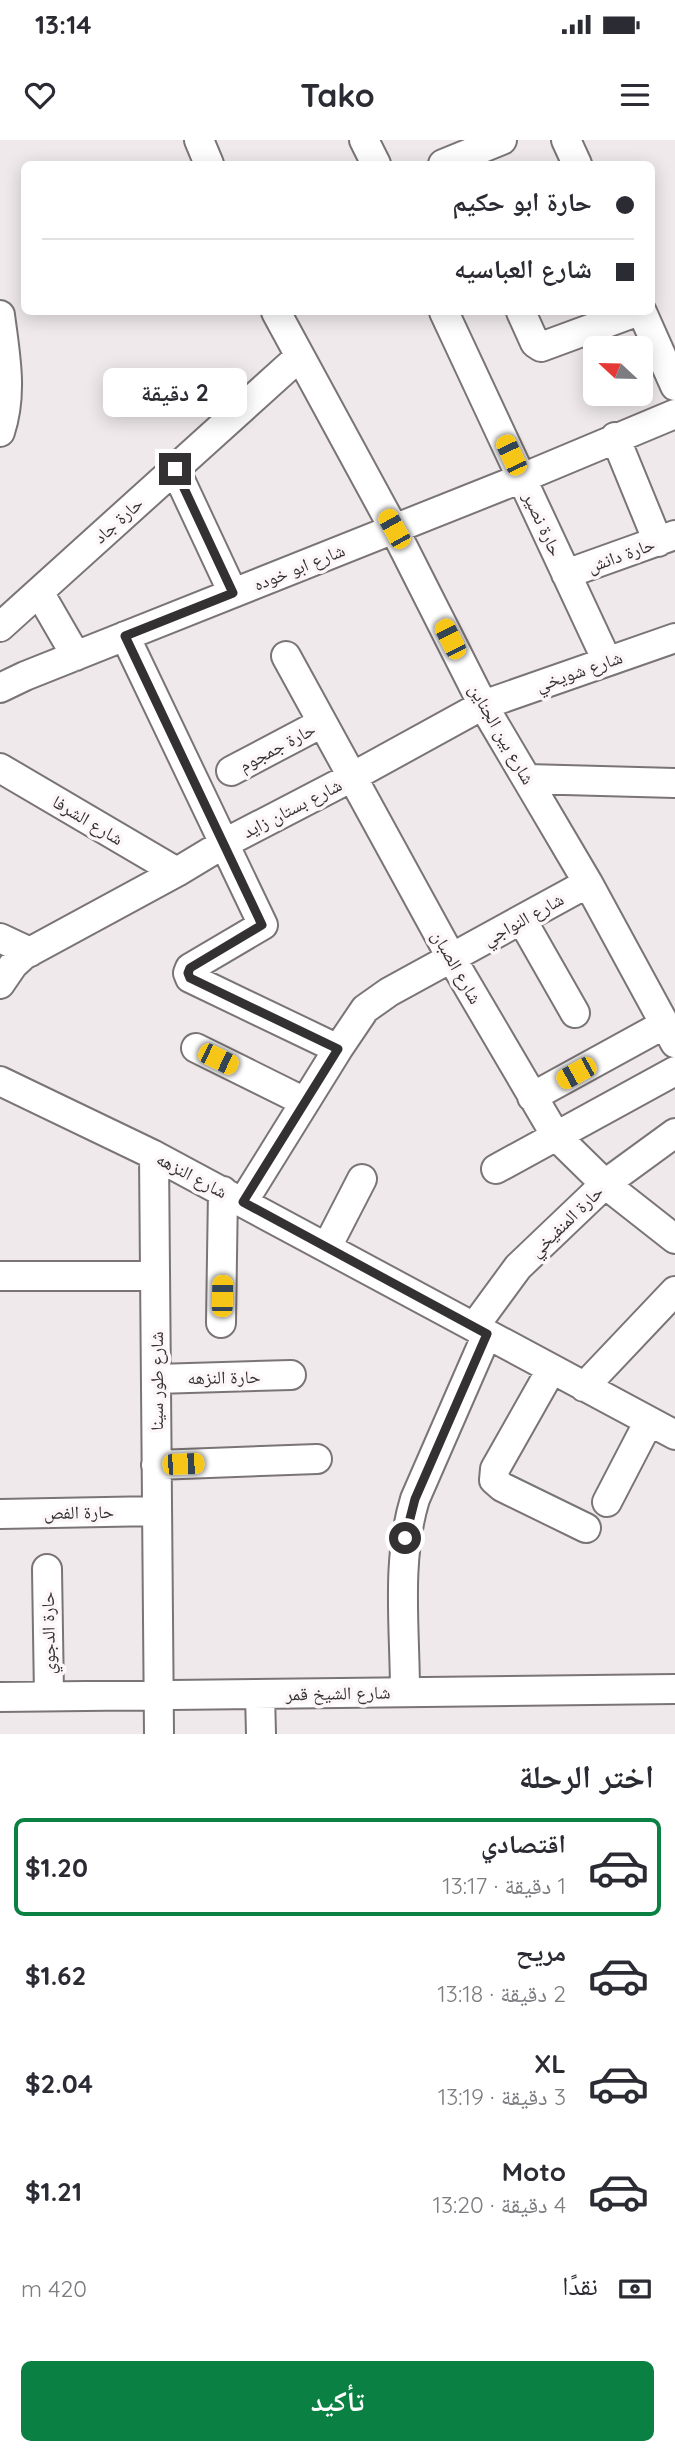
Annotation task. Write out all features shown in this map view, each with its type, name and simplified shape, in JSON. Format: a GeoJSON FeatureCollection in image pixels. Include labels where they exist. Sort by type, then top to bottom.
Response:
{"type":"FeatureCollection","features":[{"type":"Feature","properties":{"kind":"street"},"geometry":{"type":"LineString","coordinates":[[199,140],[208,161]]}},
{"type":"Feature","properties":{"kind":"street"},"geometry":{"type":"LineString","coordinates":[[364,140],[374,161]]}},
{"type":"Feature","properties":{"kind":"street"},"geometry":{"type":"LineString","coordinates":[[455,161],[502,140]]}},
{"type":"Feature","properties":{"kind":"street"},"geometry":{"type":"LineString","coordinates":[[566,140],[576,161]]}},
{"type":"Feature","properties":{"kind":"street"},"geometry":{"type":"LineString","coordinates":[[0,315],[8,377],[0,432]]}},
{"type":"Feature","properties":{"kind":"street","name":"شارع بين الجناين"},"geometry":{"type":"LineString","coordinates":[[278,315],[394,529],[483,705],[588,883],[670,1033]]}},
{"type":"Feature","properties":{"kind":"street","name":"حارة نصير"},"geometry":{"type":"LineString","coordinates":[[455,315],[522,478],[607,661]]}},
{"type":"Feature","properties":{"kind":"street"},"geometry":{"type":"LineString","coordinates":[[522,315],[535,343],[546,346],[628,315]]}},
{"type":"Feature","properties":{"kind":"street"},"geometry":{"type":"LineString","coordinates":[[643,315],[675,386]]}},
{"type":"Feature","properties":{"kind":"street","name":"حارة جاد"},"geometry":{"type":"LineString","coordinates":[[0,627],[299,357]]}},
{"type":"Feature","properties":{"kind":"street","name":"شارع ابو خوده"},"geometry":{"type":"LineString","coordinates":[[0,688],[675,414]]}},
{"type":"Feature","properties":{"kind":"street"},"geometry":{"type":"LineString","coordinates":[[615,437],[666,539]]}},
{"type":"Feature","properties":{"kind":"street"},"geometry":{"type":"LineString","coordinates":[[175,469],[233,593]]}},
{"type":"Feature","properties":{"kind":"street","name":"حارة دانش"},"geometry":{"type":"LineString","coordinates":[[566,575],[666,539]]}},
{"type":"Feature","properties":{"kind":"street"},"geometry":{"type":"LineString","coordinates":[[38,592],[76,656]]}},
{"type":"Feature","properties":{"kind":"street"},"geometry":{"type":"LineString","coordinates":[[125,636],[262,925],[190,968],[190,978],[338,1049]]}},
{"type":"Feature","properties":{"kind":"street","name":"شارع شويخي"},"geometry":{"type":"LineString","coordinates":[[483,705],[675,638]]}},
{"type":"Feature","properties":{"kind":"street","name":"شارع الصبان"},"geometry":{"type":"LineString","coordinates":[[286,656],[452,959],[556,1136],[605,1184],[675,1239]]}},
{"type":"Feature","properties":{"kind":"street","name":"شارع بستان زايد"},"geometry":{"type":"LineString","coordinates":[[0,984],[13,965],[30,952],[225,843],[483,705]]}},
{"type":"Feature","properties":{"kind":"street","name":"حارة جمجوم"},"geometry":{"type":"LineString","coordinates":[[231,771],[322,723]]}},
{"type":"Feature","properties":{"kind":"street","name":"شارع الشرفا"},"geometry":{"type":"LineString","coordinates":[[0,768],[177,872]]}},
{"type":"Feature","properties":{"kind":"street"},"geometry":{"type":"LineString","coordinates":[[527,779],[675,783]]}},
{"type":"Feature","properties":{"kind":"street","name":"شارع النواجي"},"geometry":{"type":"LineString","coordinates":[[233,1196],[305,1102],[365,1009],[389,992],[588,883]]}},
{"type":"Feature","properties":{"kind":"street"},"geometry":{"type":"LineString","coordinates":[[523,920],[575,1013]]}},
{"type":"Feature","properties":{"kind":"street"},"geometry":{"type":"LineString","coordinates":[[0,938],[30,952]]}},
{"type":"Feature","properties":{"kind":"street"},"geometry":{"type":"LineString","coordinates":[[532,1097],[670,1033]]}},
{"type":"Feature","properties":{"kind":"street"},"geometry":{"type":"LineString","coordinates":[[196,1048],[305,1102]]}},
{"type":"Feature","properties":{"kind":"street"},"geometry":{"type":"LineString","coordinates":[[496,1169],[675,1071]]}},
{"type":"Feature","properties":{"kind":"street","name":"شارع النزهه"},"geometry":{"type":"LineString","coordinates":[[0,1082],[154,1155],[233,1196],[675,1435]]}},
{"type":"Feature","properties":{"kind":"street","name":"حارة المنفيخي"},"geometry":{"type":"LineString","coordinates":[[405,1692],[404,1558],[409,1518],[481,1331],[518,1267],[605,1184],[675,1133]]}},
{"type":"Feature","properties":{"kind":"street","name":"شارع طور سينا"},"geometry":{"type":"LineString","coordinates":[[154,1155],[159,1734]]}},
{"type":"Feature","properties":{"kind":"street"},"geometry":{"type":"LineString","coordinates":[[327,1247],[362,1179]]}},
{"type":"Feature","properties":{"kind":"street"},"geometry":{"type":"LineString","coordinates":[[221,1322],[233,1196]]}},
{"type":"Feature","properties":{"kind":"street"},"geometry":{"type":"LineString","coordinates":[[0,1276],[155,1276]]}},
{"type":"Feature","properties":{"kind":"street"},"geometry":{"type":"LineString","coordinates":[[584,1387],[675,1291]]}},
{"type":"Feature","properties":{"kind":"street"},"geometry":{"type":"LineString","coordinates":[[551,1370],[495,1469],[494,1480],[502,1487],[586,1528]]}},
{"type":"Feature","properties":{"kind":"street","name":"حارة النزهه"},"geometry":{"type":"LineString","coordinates":[[156,1379],[291,1376]]}},
{"type":"Feature","properties":{"kind":"street"},"geometry":{"type":"LineString","coordinates":[[607,1502],[649,1421]]}},
{"type":"Feature","properties":{"kind":"street"},"geometry":{"type":"LineString","coordinates":[[156,1465],[317,1460]]}},
{"type":"Feature","properties":{"kind":"street","name":"حارة الفص"},"geometry":{"type":"LineString","coordinates":[[0,1514],[157,1511]]}},
{"type":"Feature","properties":{"kind":"street","name":"حارة الدجوي"},"geometry":{"type":"LineString","coordinates":[[47,1569],[50,1696]]}},
{"type":"Feature","properties":{"kind":"street","name":"شارع الشيخ قمر"},"geometry":{"type":"LineString","coordinates":[[0,1697],[675,1689]]}},
{"type":"Feature","properties":{"kind":"street"},"geometry":{"type":"LineString","coordinates":[[260,1694],[261,1734]]}},
{"type":"Feature","properties":{"kind":"route"},"geometry":{"type":"LineString","coordinates":[[175,469],[233,593],[125,636],[262,925],[190,968],[188,973],[190,978],[338,1049],[243,1202],[487,1334],[415,1499],[405,1538]]}}]}
